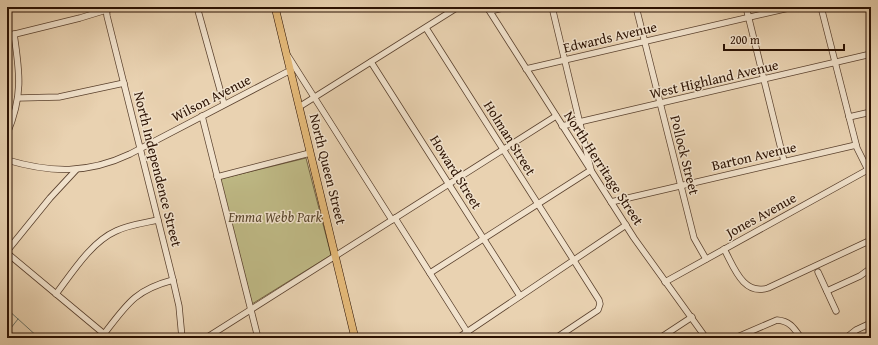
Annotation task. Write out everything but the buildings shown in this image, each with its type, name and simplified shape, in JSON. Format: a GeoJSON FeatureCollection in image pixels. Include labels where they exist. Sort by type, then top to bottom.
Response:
{"type":"FeatureCollection","features":[{"type":"Feature","properties":{"kind":"main road","name":"North Queen Street"},"geometry":{"type":"LineString","coordinates":[[274,7],[287,54],[355,338]]}},
{"type":"Feature","properties":{"kind":"street"},"geometry":{"type":"LineString","coordinates":[[7,36],[106,8],[116,7]]}},
{"type":"Feature","properties":{"kind":"street"},"geometry":{"type":"LineString","coordinates":[[197,7],[224,104]]}},
{"type":"Feature","properties":{"kind":"street"},"geometry":{"type":"LineString","coordinates":[[299,107],[458,7]]}},
{"type":"Feature","properties":{"kind":"street"},"geometry":{"type":"LineString","coordinates":[[488,9],[508,7]]}},
{"type":"Feature","properties":{"kind":"street"},"geometry":{"type":"LineString","coordinates":[[430,273],[591,170],[552,7]]}},
{"type":"Feature","properties":{"kind":"street","name":"Pollock Street"},"geometry":{"type":"LineString","coordinates":[[636,7],[694,238],[706,259]]}},
{"type":"Feature","properties":{"kind":"street"},"geometry":{"type":"LineString","coordinates":[[746,7],[784,161]]}},
{"type":"Feature","properties":{"kind":"street","name":"Edwards Avenue"},"geometry":{"type":"LineString","coordinates":[[526,69],[793,7]]}},
{"type":"Feature","properties":{"kind":"street"},"geometry":{"type":"LineString","coordinates":[[821,7],[856,145],[870,169]]}},
{"type":"Feature","properties":{"kind":"street","name":"North Independence Street"},"geometry":{"type":"LineString","coordinates":[[106,8],[106,16],[173,280],[181,318],[182,338]]}},
{"type":"Feature","properties":{"kind":"street","name":"North Herritage Street"},"geometry":{"type":"LineString","coordinates":[[488,9],[626,225],[706,338]]}},
{"type":"Feature","properties":{"kind":"street","name":"Holman Street"},"geometry":{"type":"LineString","coordinates":[[426,28],[597,296],[600,307],[595,312],[556,338]]}},
{"type":"Feature","properties":{"kind":"street"},"geometry":{"type":"LineString","coordinates":[[7,134],[18,98],[19,86],[18,62],[14,34]]}},
{"type":"Feature","properties":{"kind":"street"},"geometry":{"type":"LineString","coordinates":[[287,54],[471,338]]}},
{"type":"Feature","properties":{"kind":"street","name":"West Highland Avenue"},"geometry":{"type":"LineString","coordinates":[[562,126],[871,54]]}},
{"type":"Feature","properties":{"kind":"street","name":"Howard Street"},"geometry":{"type":"LineString","coordinates":[[371,62],[520,296]]}},
{"type":"Feature","properties":{"kind":"street","name":"Wilson Avenue"},"geometry":{"type":"LineString","coordinates":[[7,160],[44,169],[76,170],[108,163],[287,72]]}},
{"type":"Feature","properties":{"kind":"street"},"geometry":{"type":"LineString","coordinates":[[18,98],[59,97],[124,83]]}},
{"type":"Feature","properties":{"kind":"street"},"geometry":{"type":"LineString","coordinates":[[849,117],[871,112]]}},
{"type":"Feature","properties":{"kind":"street"},"geometry":{"type":"LineString","coordinates":[[202,116],[258,338]]}},
{"type":"Feature","properties":{"kind":"street"},"geometry":{"type":"LineString","coordinates":[[206,338],[556,116]]}},
{"type":"Feature","properties":{"kind":"street","name":"Barton Avenue"},"geometry":{"type":"LineString","coordinates":[[611,202],[856,145]]}},
{"type":"Feature","properties":{"kind":"street"},"geometry":{"type":"LineString","coordinates":[[218,177],[310,153]]}},
{"type":"Feature","properties":{"kind":"street","name":"Jones Avenue"},"geometry":{"type":"LineString","coordinates":[[665,282],[870,169]]}},
{"type":"Feature","properties":{"kind":"street"},"geometry":{"type":"LineString","coordinates":[[76,170],[50,198],[7,252],[109,338]]}},
{"type":"Feature","properties":{"kind":"street"},"geometry":{"type":"LineString","coordinates":[[56,294],[94,246],[107,236],[117,230],[158,220]]}},
{"type":"Feature","properties":{"kind":"street"},"geometry":{"type":"LineString","coordinates":[[458,338],[626,225]]}},
{"type":"Feature","properties":{"kind":"street"},"geometry":{"type":"LineString","coordinates":[[724,249],[739,277],[744,283],[752,288],[760,290],[768,288],[871,240]]}},
{"type":"Feature","properties":{"kind":"street"},"geometry":{"type":"LineString","coordinates":[[827,291],[860,276],[871,268]]}},
{"type":"Feature","properties":{"kind":"street"},"geometry":{"type":"LineString","coordinates":[[818,272],[836,311]]}},
{"type":"Feature","properties":{"kind":"street"},"geometry":{"type":"LineString","coordinates":[[104,334],[125,307],[136,296],[150,287],[173,280]]}},
{"type":"Feature","properties":{"kind":"street"},"geometry":{"type":"LineString","coordinates":[[660,338],[692,317]]}},
{"type":"Feature","properties":{"kind":"street"},"geometry":{"type":"LineString","coordinates":[[735,338],[777,320],[791,324],[801,338]]}},
{"type":"Feature","properties":{"kind":"street"},"geometry":{"type":"LineString","coordinates":[[846,338],[856,330],[871,323]]}},
{"type":"Feature","properties":{"kind":"green space","name":"Emma Webb Park"},"geometry":{"type":"Polygon","coordinates":[[[306,158],[331,255],[252,304],[220,179],[306,158]]]}},
{"type":"Feature","properties":{"kind":"waterway"},"geometry":{"type":"LineString","coordinates":[[7,309],[39,338]]}},
{"type":"Feature","properties":{"kind":"waterway"},"geometry":{"type":"LineString","coordinates":[[7,333],[18,319]]}}]}
